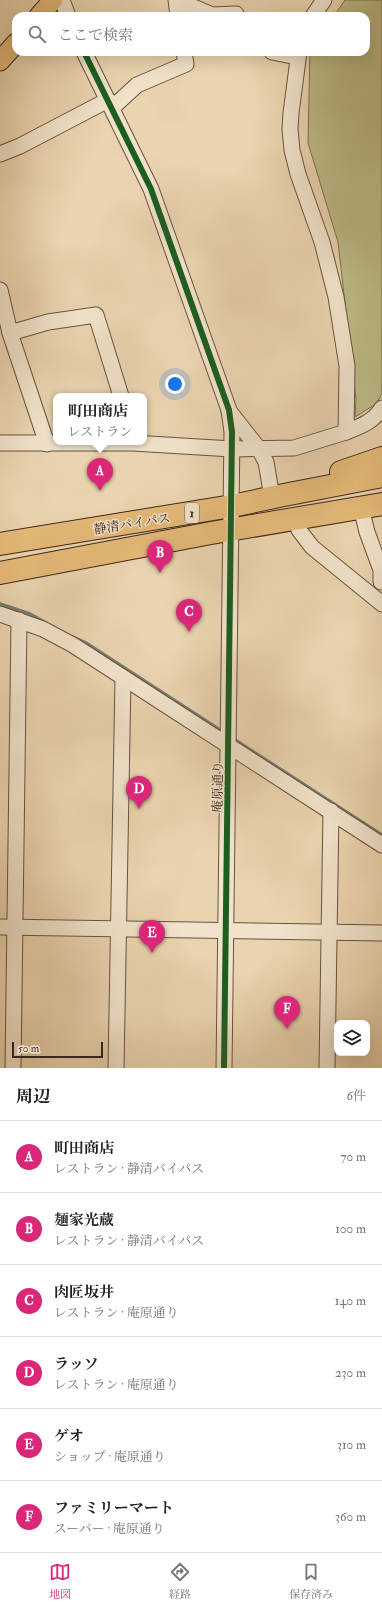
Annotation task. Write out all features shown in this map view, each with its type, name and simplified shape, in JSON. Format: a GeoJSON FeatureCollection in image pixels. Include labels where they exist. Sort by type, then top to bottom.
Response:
{"type":"FeatureCollection","features":[{"type":"Feature","properties":{"kind":"highway"},"geometry":{"type":"LineString","coordinates":[[278,496],[311,482],[382,458]]}},
{"type":"Feature","properties":{"kind":"highway","name":"静清バイパス"},"geometry":{"type":"LineString","coordinates":[[0,544],[232,506],[382,476]]}},
{"type":"Feature","properties":{"kind":"highway","name":"静清バイパス"},"geometry":{"type":"LineString","coordinates":[[0,573],[232,529],[321,514],[372,508]]}},
{"type":"Feature","properties":{"kind":"main road"},"geometry":{"type":"LineString","coordinates":[[43,12],[53,0]]}},
{"type":"Feature","properties":{"kind":"street"},"geometry":{"type":"LineString","coordinates":[[62,0],[66,12]]}},
{"type":"Feature","properties":{"kind":"street"},"geometry":{"type":"LineString","coordinates":[[178,12],[176,0],[205,12]]}},
{"type":"Feature","properties":{"kind":"street"},"geometry":{"type":"LineString","coordinates":[[316,12],[324,0]]}},
{"type":"Feature","properties":{"kind":"street"},"geometry":{"type":"LineString","coordinates":[[86,56],[151,189],[228,410],[259,449],[266,462],[278,496]]}},
{"type":"Feature","properties":{"kind":"street"},"geometry":{"type":"LineString","coordinates":[[0,154],[110,104],[137,85],[186,64],[185,56]]}},
{"type":"Feature","properties":{"kind":"street"},"geometry":{"type":"LineString","coordinates":[[298,56],[290,129],[292,150],[298,174],[322,242],[336,297],[347,366],[346,432]]}},
{"type":"Feature","properties":{"kind":"street"},"geometry":{"type":"LineString","coordinates":[[0,290],[10,333],[47,444]]}},
{"type":"Feature","properties":{"kind":"street"},"geometry":{"type":"LineString","coordinates":[[10,333],[48,322],[96,315],[120,393]]}},
{"type":"Feature","properties":{"kind":"street"},"geometry":{"type":"LineString","coordinates":[[147,444],[232,449],[294,448],[367,424],[382,408]]}},
{"type":"Feature","properties":{"kind":"street","name":"庵原通り"},"geometry":{"type":"LineString","coordinates":[[224,1068],[232,529],[232,432],[228,410]]}},
{"type":"Feature","properties":{"kind":"street"},"geometry":{"type":"LineString","coordinates":[[0,443],[53,444]]}},
{"type":"Feature","properties":{"kind":"street"},"geometry":{"type":"LineString","coordinates":[[372,508],[367,532],[380,570],[381,582],[379,601]]}},
{"type":"Feature","properties":{"kind":"street"},"geometry":{"type":"LineString","coordinates":[[295,518],[299,530],[312,547],[379,601]]}},
{"type":"Feature","properties":{"kind":"street"},"geometry":{"type":"LineString","coordinates":[[0,614],[44,629],[73,645],[123,678],[229,743],[382,845]]}},
{"type":"Feature","properties":{"kind":"street"},"geometry":{"type":"LineString","coordinates":[[14,1068],[19,620]]}},
{"type":"Feature","properties":{"kind":"street"},"geometry":{"type":"LineString","coordinates":[[116,1068],[123,678]]}},
{"type":"Feature","properties":{"kind":"street"},"geometry":{"type":"LineString","coordinates":[[327,1068],[331,811]]}},
{"type":"Feature","properties":{"kind":"street"},"geometry":{"type":"LineString","coordinates":[[0,927],[382,933]]}},
{"type":"Feature","properties":{"kind":"shaded area"},"geometry":{"type":"Polygon","coordinates":[[[345,0],[382,0],[382,394],[376,404],[355,417],[356,399],[338,242],[308,143],[310,56],[370,56],[370,12],[337,12],[345,0]]]}},
{"type":"Feature","properties":{"kind":"waterway"},"geometry":{"type":"LineString","coordinates":[[0,604],[30,614],[46,623]]}},
{"type":"Feature","properties":{"kind":"waterway"},"geometry":{"type":"LineString","coordinates":[[73,637],[86,643],[223,732]]}},
{"type":"Feature","properties":{"kind":"waterway"},"geometry":{"type":"LineString","coordinates":[[232,738],[382,835]]}},
{"type":"Feature","properties":{"kind":"cycle path"},"geometry":{"type":"LineString","coordinates":[[86,56],[151,189],[229,410],[232,432],[224,1068]]}},
{"type":"Feature","properties":{"kind":"place","name":"町田商店"},"geometry":{"type":"Point","coordinates":[100,491]}},
{"type":"Feature","properties":{"kind":"place","name":"麺家光蔵"},"geometry":{"type":"Point","coordinates":[160,573]}},
{"type":"Feature","properties":{"kind":"place","name":"肉匠坂井"},"geometry":{"type":"Point","coordinates":[189,632]}},
{"type":"Feature","properties":{"kind":"place","name":"ラッソ"},"geometry":{"type":"Point","coordinates":[139,809]}},
{"type":"Feature","properties":{"kind":"place","name":"ゲオ"},"geometry":{"type":"Point","coordinates":[152,953]}},
{"type":"Feature","properties":{"kind":"place","name":"ファミリーマート"},"geometry":{"type":"Point","coordinates":[287,1029]}}]}
